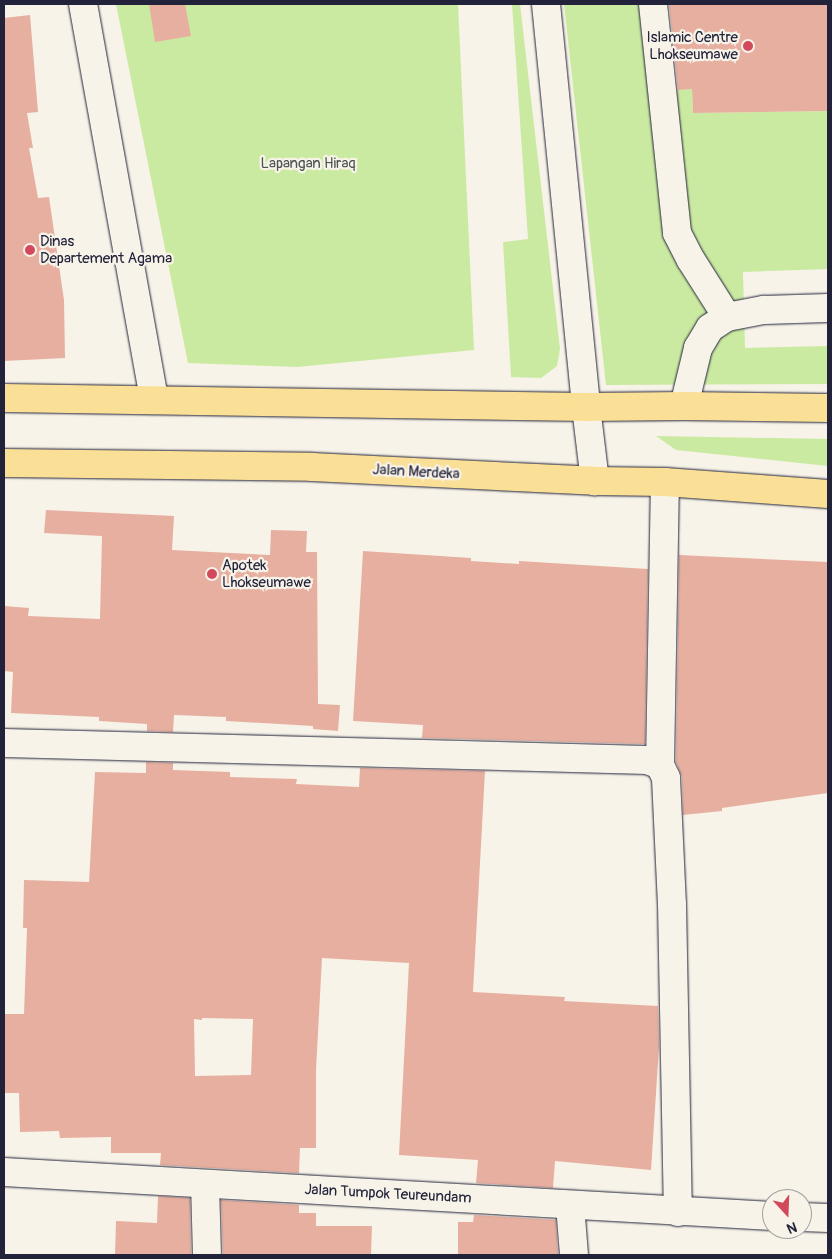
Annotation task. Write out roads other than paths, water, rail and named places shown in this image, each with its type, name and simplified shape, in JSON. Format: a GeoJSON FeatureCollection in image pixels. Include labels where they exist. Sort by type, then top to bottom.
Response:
{"type":"FeatureCollection","features":[{"type":"Feature","properties":{"kind":"main road"},"geometry":{"type":"LineString","coordinates":[[4,398],[586,407],[828,408]]}},
{"type":"Feature","properties":{"kind":"main road"},"geometry":{"type":"LineString","coordinates":[[4,470],[69,462]]}},
{"type":"Feature","properties":{"kind":"main road","name":"Jalan Merdeka"},"geometry":{"type":"LineString","coordinates":[[4,463],[69,462],[312,467],[595,482],[665,482],[828,494]]}},
{"type":"Feature","properties":{"kind":"street"},"geometry":{"type":"LineString","coordinates":[[83,4],[154,400]]}},
{"type":"Feature","properties":{"kind":"street"},"geometry":{"type":"LineString","coordinates":[[546,4],[595,482]]}},
{"type":"Feature","properties":{"kind":"street"},"geometry":{"type":"LineString","coordinates":[[654,4],[677,233],[691,260],[728,317]]}},
{"type":"Feature","properties":{"kind":"street"},"geometry":{"type":"LineString","coordinates":[[684,406],[698,348],[710,328],[728,317],[764,310],[828,308]]}},
{"type":"Feature","properties":{"kind":"street"},"geometry":{"type":"LineString","coordinates":[[665,482],[660,765],[666,778],[672,904],[678,1212]]}},
{"type":"Feature","properties":{"kind":"street"},"geometry":{"type":"LineString","coordinates":[[4,743],[647,760],[660,765]]}},
{"type":"Feature","properties":{"kind":"street","name":"Jalan Tumpok Teureundam"},"geometry":{"type":"LineString","coordinates":[[4,1172],[762,1216]]}},
{"type":"Feature","properties":{"kind":"street"},"geometry":{"type":"LineString","coordinates":[[205,1184],[207,1255]]}},
{"type":"Feature","properties":{"kind":"street"},"geometry":{"type":"LineString","coordinates":[[570,1205],[574,1255]]}},
{"type":"Feature","properties":{"kind":"street"},"geometry":{"type":"LineString","coordinates":[[812,1217],[828,1218]]}},
{"type":"Feature","properties":{"kind":"place","name":"Islamic Centre Lhokseumawe"},"geometry":{"type":"Point","coordinates":[748,46]}},
{"type":"Feature","properties":{"kind":"place","name":"Dinas Departement Agama"},"geometry":{"type":"Point","coordinates":[30,250]}},
{"type":"Feature","properties":{"kind":"place","name":"Apotek Lhokseumawe"},"geometry":{"type":"Point","coordinates":[212,574]}},
{"type":"Feature","properties":{"kind":"park label","name":"Lapangan Hiraq"},"geometry":{"type":"Point","coordinates":[308,164]}}]}
